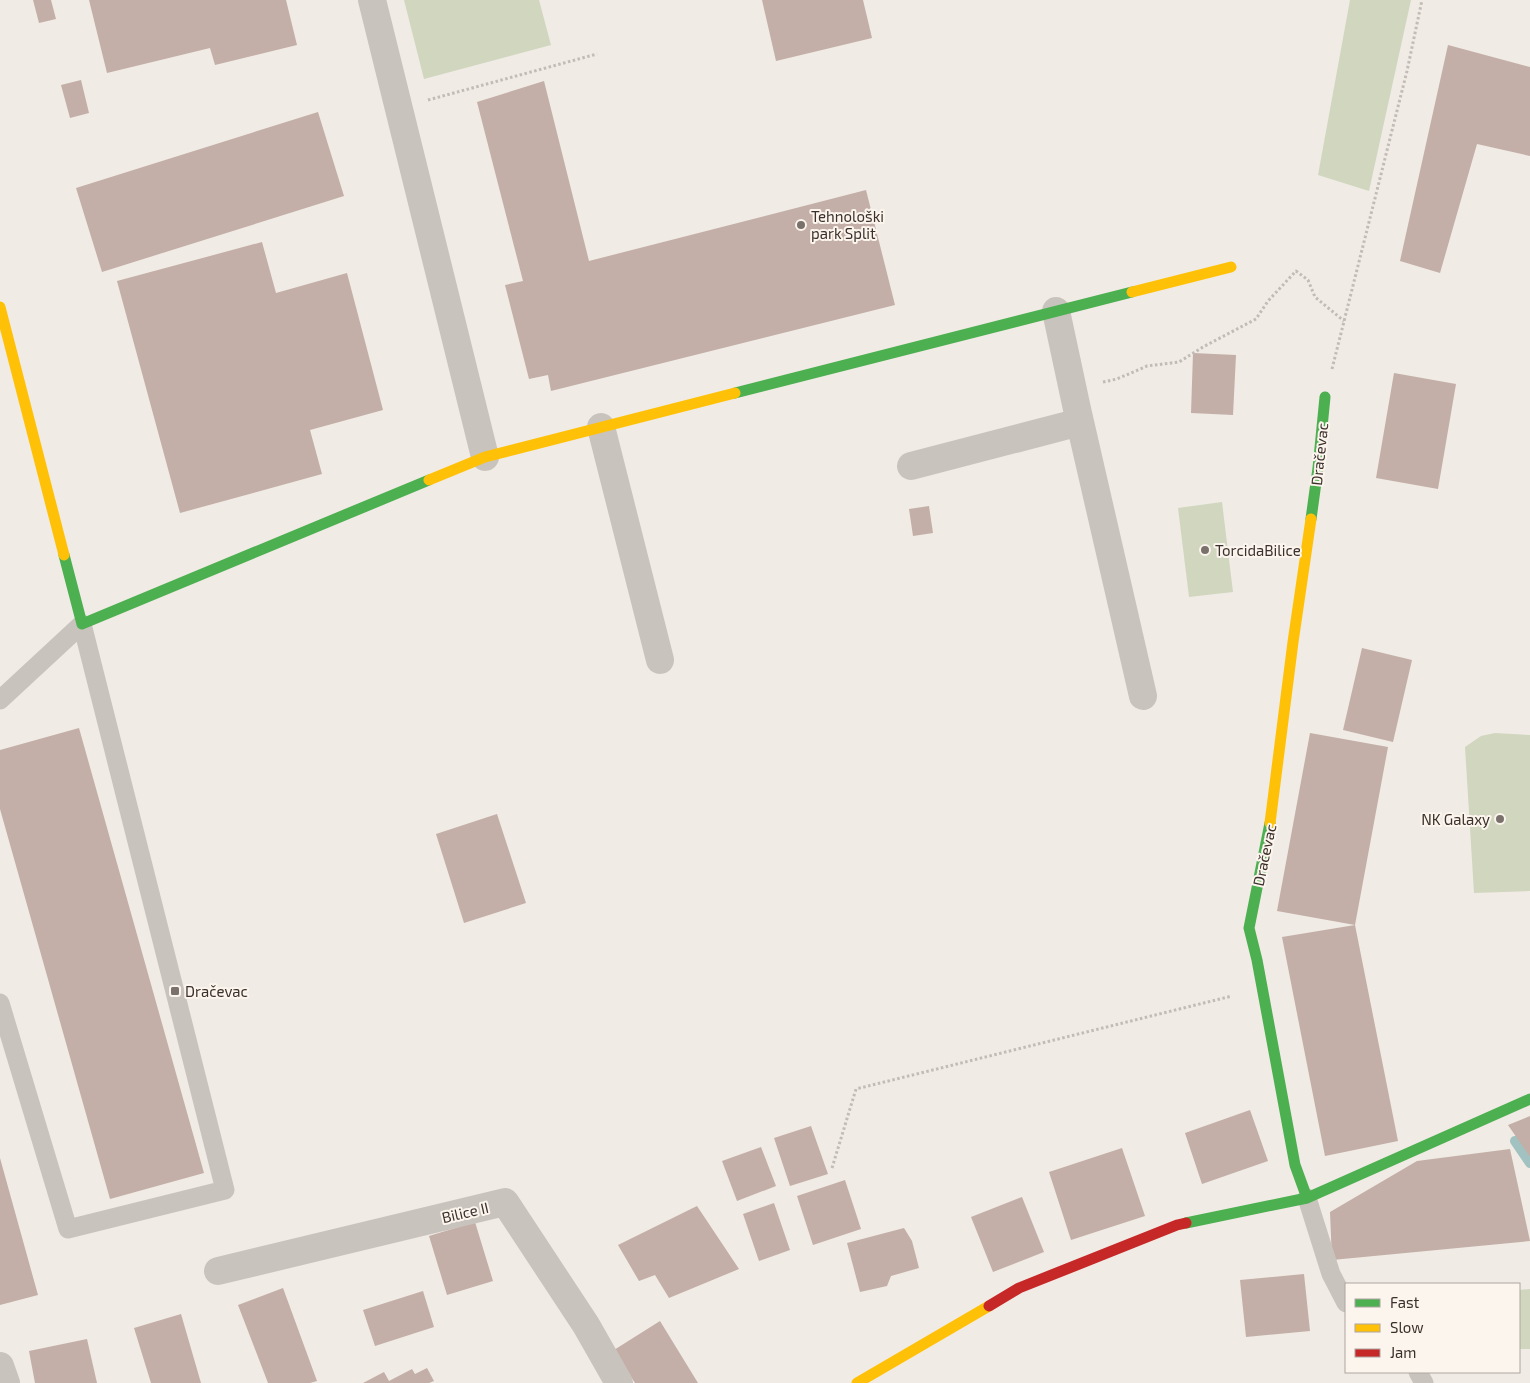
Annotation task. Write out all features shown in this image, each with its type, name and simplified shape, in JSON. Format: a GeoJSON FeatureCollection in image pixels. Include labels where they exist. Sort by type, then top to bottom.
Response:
{"type":"FeatureCollection","features":[{"type":"Feature","properties":{"kind":"street"},"geometry":{"type":"LineString","coordinates":[[372,0],[485,457]]}},
{"type":"Feature","properties":{"kind":"street"},"geometry":{"type":"LineString","coordinates":[[0,307],[82,624],[485,457],[1231,267]]}},
{"type":"Feature","properties":{"kind":"street"},"geometry":{"type":"LineString","coordinates":[[1056,311],[1072,390],[1144,696]]}},
{"type":"Feature","properties":{"kind":"street","name":"Dračevac"},"geometry":{"type":"LineString","coordinates":[[1307,1198],[1295,1166],[1249,928],[1272,814],[1293,642],[1318,468],[1325,397]]}},
{"type":"Feature","properties":{"kind":"street"},"geometry":{"type":"LineString","coordinates":[[910,466],[1080,422]]}},
{"type":"Feature","properties":{"kind":"street"},"geometry":{"type":"LineString","coordinates":[[601,428],[660,660]]}},
{"type":"Feature","properties":{"kind":"street"},"geometry":{"type":"LineString","coordinates":[[857,1383],[1019,1288],[1177,1225],[1307,1198],[1530,1100]]}},
{"type":"Feature","properties":{"kind":"street","name":"Bilice II"},"geometry":{"type":"LineString","coordinates":[[218,1271],[506,1202],[586,1325],[619,1383]]}},
{"type":"Feature","properties":{"kind":"street"},"geometry":{"type":"LineString","coordinates":[[0,1366],[6,1383]]}},
{"type":"Feature","properties":{"kind":"lane"},"geometry":{"type":"LineString","coordinates":[[0,700],[82,624],[225,1190],[68,1229],[0,1003]]}},
{"type":"Feature","properties":{"kind":"lane","name":"Dračevac"},"geometry":{"type":"LineString","coordinates":[[1307,1198],[1332,1274],[1345,1301]]}},
{"type":"Feature","properties":{"kind":"path"},"geometry":{"type":"LineString","coordinates":[[1325,397],[1407,71],[1422,0]]}},
{"type":"Feature","properties":{"kind":"path"},"geometry":{"type":"LineString","coordinates":[[398,108],[597,54]]}},
{"type":"Feature","properties":{"kind":"path"},"geometry":{"type":"LineString","coordinates":[[1072,390],[1116,378],[1147,366],[1179,362],[1203,346],[1256,319],[1268,301],[1296,270],[1308,280],[1314,297],[1344,322]]}},
{"type":"Feature","properties":{"kind":"path"},"geometry":{"type":"LineString","coordinates":[[832,1168],[856,1089],[1262,989]]}},
{"type":"Feature","properties":{"kind":"green space"},"geometry":{"type":"Polygon","coordinates":[[[404,0],[539,0],[551,45],[424,79],[404,0]]]}},
{"type":"Feature","properties":{"kind":"green space"},"geometry":{"type":"Polygon","coordinates":[[[1350,0],[1411,0],[1369,191],[1318,175],[1350,0]]]}},
{"type":"Feature","properties":{"kind":"green space","name":"TorcidaBilice"},"geometry":{"type":"Polygon","coordinates":[[[1222,502],[1233,592],[1189,597],[1178,508],[1222,502]]]}},
{"type":"Feature","properties":{"kind":"green space","name":"NK Galaxy"},"geometry":{"type":"Polygon","coordinates":[[[1495,733],[1530,735],[1530,891],[1474,893],[1465,747],[1481,736],[1495,733]]]}},
{"type":"Feature","properties":{"kind":"green space"},"geometry":{"type":"Polygon","coordinates":[[[1530,1289],[1530,1349],[1520,1349],[1520,1290],[1530,1289]]]}},
{"type":"Feature","properties":{"kind":"building"},"geometry":{"type":"Polygon","coordinates":[[[33,0],[51,0],[56,19],[39,23],[33,0]]]}},
{"type":"Feature","properties":{"kind":"building"},"geometry":{"type":"Polygon","coordinates":[[[89,0],[286,0],[297,45],[215,65],[210,48],[107,73],[89,0]]]}},
{"type":"Feature","properties":{"kind":"building"},"geometry":{"type":"Polygon","coordinates":[[[762,0],[863,0],[872,38],[776,61],[762,0]]]}},
{"type":"Feature","properties":{"kind":"building"},"geometry":{"type":"Polygon","coordinates":[[[1448,45],[1530,67],[1530,156],[1477,144],[1440,273],[1400,261],[1448,45]]]}},
{"type":"Feature","properties":{"kind":"building"},"geometry":{"type":"Polygon","coordinates":[[[81,80],[89,113],[70,118],[61,85],[81,80]]]}},
{"type":"Feature","properties":{"kind":"building","name":"Tehnološki park Split"},"geometry":{"type":"Polygon","coordinates":[[[544,81],[589,261],[866,190],[895,305],[551,391],[548,375],[529,379],[505,285],[523,281],[477,102],[544,81]]]}},
{"type":"Feature","properties":{"kind":"building"},"geometry":{"type":"Polygon","coordinates":[[[318,112],[344,196],[102,272],[76,188],[318,112]]]}},
{"type":"Feature","properties":{"kind":"building"},"geometry":{"type":"Polygon","coordinates":[[[262,242],[276,293],[347,273],[383,410],[310,430],[322,474],[180,513],[117,281],[262,242]]]}},
{"type":"Feature","properties":{"kind":"building"},"geometry":{"type":"Polygon","coordinates":[[[1193,353],[1236,355],[1233,415],[1191,413],[1193,353]]]}},
{"type":"Feature","properties":{"kind":"building"},"geometry":{"type":"Polygon","coordinates":[[[1394,373],[1456,384],[1438,489],[1376,478],[1394,373]]]}},
{"type":"Feature","properties":{"kind":"building"},"geometry":{"type":"Polygon","coordinates":[[[929,506],[933,533],[913,536],[909,509],[929,506]]]}},
{"type":"Feature","properties":{"kind":"building"},"geometry":{"type":"Polygon","coordinates":[[[1362,648],[1412,660],[1393,742],[1343,730],[1362,648]]]}},
{"type":"Feature","properties":{"kind":"building"},"geometry":{"type":"Polygon","coordinates":[[[79,728],[204,1173],[110,1199],[0,809],[0,750],[79,728]]]}},
{"type":"Feature","properties":{"kind":"building"},"geometry":{"type":"Polygon","coordinates":[[[1310,733],[1388,747],[1355,925],[1277,911],[1310,733]]]}},
{"type":"Feature","properties":{"kind":"building"},"geometry":{"type":"Polygon","coordinates":[[[497,814],[526,903],[464,923],[436,834],[497,814]]]}},
{"type":"Feature","properties":{"kind":"building"},"geometry":{"type":"Polygon","coordinates":[[[1355,925],[1398,1141],[1325,1156],[1282,937],[1355,925]]]}},
{"type":"Feature","properties":{"kind":"building"},"geometry":{"type":"Polygon","coordinates":[[[1250,1110],[1268,1161],[1202,1184],[1185,1133],[1250,1110]]]}},
{"type":"Feature","properties":{"kind":"building"},"geometry":{"type":"Polygon","coordinates":[[[1530,1116],[1530,1157],[1508,1125],[1530,1116]]]}},
{"type":"Feature","properties":{"kind":"building"},"geometry":{"type":"Polygon","coordinates":[[[811,1126],[828,1174],[790,1186],[774,1138],[811,1126]]]}},
{"type":"Feature","properties":{"kind":"building"},"geometry":{"type":"Polygon","coordinates":[[[761,1147],[776,1186],[737,1201],[722,1161],[761,1147]]]}},
{"type":"Feature","properties":{"kind":"building"},"geometry":{"type":"Polygon","coordinates":[[[1122,1148],[1145,1216],[1071,1240],[1049,1172],[1122,1148]]]}},
{"type":"Feature","properties":{"kind":"building"},"geometry":{"type":"Polygon","coordinates":[[[1510,1149],[1530,1241],[1332,1260],[1330,1212],[1417,1161],[1510,1149]]]}},
{"type":"Feature","properties":{"kind":"building"},"geometry":{"type":"Polygon","coordinates":[[[0,1158],[38,1295],[0,1305],[0,1158]]]}},
{"type":"Feature","properties":{"kind":"building"},"geometry":{"type":"Polygon","coordinates":[[[845,1180],[861,1229],[813,1245],[797,1196],[845,1180]]]}},
{"type":"Feature","properties":{"kind":"building"},"geometry":{"type":"Polygon","coordinates":[[[1022,1197],[1044,1252],[993,1272],[971,1217],[1022,1197]]]}},
{"type":"Feature","properties":{"kind":"building"},"geometry":{"type":"Polygon","coordinates":[[[774,1203],[790,1250],[759,1261],[743,1214],[774,1203]]]}},
{"type":"Feature","properties":{"kind":"building"},"geometry":{"type":"Polygon","coordinates":[[[697,1206],[739,1269],[669,1298],[655,1275],[639,1281],[618,1245],[697,1206]]]}},
{"type":"Feature","properties":{"kind":"building"},"geometry":{"type":"Polygon","coordinates":[[[475,1222],[493,1281],[447,1295],[429,1236],[475,1222]]]}},
{"type":"Feature","properties":{"kind":"building"},"geometry":{"type":"Polygon","coordinates":[[[904,1228],[912,1241],[919,1268],[891,1276],[887,1286],[860,1292],[847,1243],[904,1228]]]}},
{"type":"Feature","properties":{"kind":"building"},"geometry":{"type":"Polygon","coordinates":[[[1304,1274],[1310,1331],[1246,1337],[1240,1280],[1304,1274]]]}},
{"type":"Feature","properties":{"kind":"building"},"geometry":{"type":"Polygon","coordinates":[[[283,1288],[317,1381],[310,1383],[268,1383],[238,1305],[283,1288]]]}},
{"type":"Feature","properties":{"kind":"building"},"geometry":{"type":"Polygon","coordinates":[[[423,1291],[434,1327],[375,1346],[363,1310],[423,1291]]]}},
{"type":"Feature","properties":{"kind":"building"},"geometry":{"type":"Polygon","coordinates":[[[181,1314],[201,1383],[151,1383],[134,1328],[181,1314]]]}},
{"type":"Feature","properties":{"kind":"building"},"geometry":{"type":"Polygon","coordinates":[[[660,1321],[698,1383],[635,1383],[614,1350],[660,1321]]]}},
{"type":"Feature","properties":{"kind":"building"},"geometry":{"type":"Polygon","coordinates":[[[87,1339],[97,1383],[35,1383],[29,1351],[87,1339]]]}},
{"type":"Feature","properties":{"kind":"building"},"geometry":{"type":"Polygon","coordinates":[[[427,1368],[434,1381],[429,1383],[363,1383],[384,1372],[389,1381],[412,1369],[415,1374],[427,1368]]]}},
{"type":"Feature","properties":{"kind":"waterway"},"geometry":{"type":"LineString","coordinates":[[1515,1141],[1530,1163]]}},
{"type":"Feature","properties":{"kind":"traffic: fast"},"geometry":{"type":"LineString","coordinates":[[735,393],[1132,292]]}},
{"type":"Feature","properties":{"kind":"traffic: fast"},"geometry":{"type":"LineString","coordinates":[[1311,519],[1325,397]]}},
{"type":"Feature","properties":{"kind":"traffic: fast"},"geometry":{"type":"LineString","coordinates":[[64,555],[82,624],[429,480]]}},
{"type":"Feature","properties":{"kind":"traffic: fast"},"geometry":{"type":"LineString","coordinates":[[1270,823],[1249,928],[1257,960],[1295,1165],[1307,1198]]}},
{"type":"Feature","properties":{"kind":"traffic: fast"},"geometry":{"type":"LineString","coordinates":[[1186,1223],[1307,1198],[1530,1099]]}},
{"type":"Feature","properties":{"kind":"traffic: slow"},"geometry":{"type":"LineString","coordinates":[[1132,292],[1231,267]]}},
{"type":"Feature","properties":{"kind":"traffic: slow"},"geometry":{"type":"LineString","coordinates":[[0,307],[64,555]]}},
{"type":"Feature","properties":{"kind":"traffic: slow"},"geometry":{"type":"LineString","coordinates":[[429,480],[485,457],[735,393]]}},
{"type":"Feature","properties":{"kind":"traffic: slow"},"geometry":{"type":"LineString","coordinates":[[1270,823],[1311,519]]}},
{"type":"Feature","properties":{"kind":"traffic: slow"},"geometry":{"type":"LineString","coordinates":[[857,1383],[989,1306]]}},
{"type":"Feature","properties":{"kind":"traffic: jam"},"geometry":{"type":"LineString","coordinates":[[989,1306],[1019,1288],[1186,1223]]}},
{"type":"Feature","properties":{"kind":"place","name":"Tehnološki park Split"},"geometry":{"type":"Point","coordinates":[801,225]}},
{"type":"Feature","properties":{"kind":"place","name":"TorcidaBilice"},"geometry":{"type":"Point","coordinates":[1205,550]}},
{"type":"Feature","properties":{"kind":"place","name":"NK Galaxy"},"geometry":{"type":"Point","coordinates":[1500,819]}},
{"type":"Feature","properties":{"kind":"place","name":"Dračevac"},"geometry":{"type":"Point","coordinates":[175,991]}}]}
